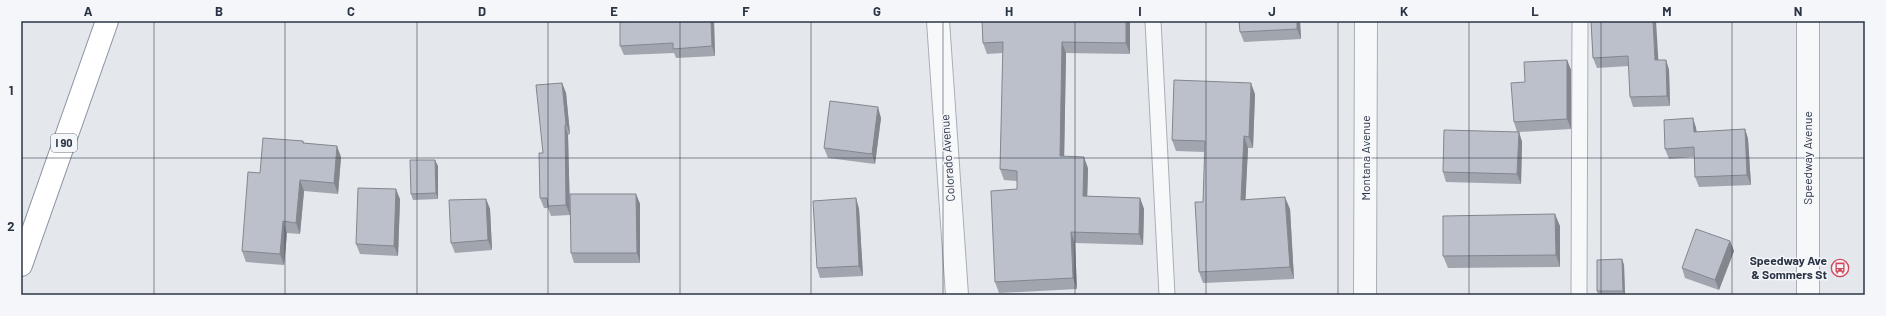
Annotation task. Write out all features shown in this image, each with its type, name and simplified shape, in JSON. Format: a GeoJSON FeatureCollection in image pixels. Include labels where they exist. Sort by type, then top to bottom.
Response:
{"type":"FeatureCollection","features":[{"type":"Feature","properties":{"kind":"highway","name":"I 90"},"geometry":{"type":"LineString","coordinates":[[21,265],[107,21]]}},
{"type":"Feature","properties":{"kind":"street","name":"Colorado Avenue"},"geometry":{"type":"LineString","coordinates":[[938,21],[957,295]]}},
{"type":"Feature","properties":{"kind":"street","name":"Montana Avenue"},"geometry":{"type":"LineString","coordinates":[[1365,295],[1366,21]]}},
{"type":"Feature","properties":{"kind":"street","name":"Speedway Avenue"},"geometry":{"type":"LineString","coordinates":[[1808,21],[1808,295]]}},
{"type":"Feature","properties":{"kind":"lane"},"geometry":{"type":"LineString","coordinates":[[1153,21],[1167,295]]}},
{"type":"Feature","properties":{"kind":"lane"},"geometry":{"type":"LineString","coordinates":[[1578,295],[1580,21]]}},
{"type":"Feature","properties":{"kind":"building"},"geometry":{"type":"Polygon","coordinates":[[[711,21],[712,46],[673,49],[673,43],[620,46],[620,22],[711,21]]]}},
{"type":"Feature","properties":{"kind":"building"},"geometry":{"type":"Polygon","coordinates":[[[982,21],[1126,21],[1126,43],[1062,42],[1060,156],[1084,157],[1083,196],[1140,198],[1139,234],[1071,232],[1073,278],[995,282],[991,191],[1017,189],[1017,171],[1000,169],[1003,42],[983,43],[982,21]]]}},
{"type":"Feature","properties":{"kind":"building"},"geometry":{"type":"Polygon","coordinates":[[[1239,21],[1297,21],[1297,29],[1240,32],[1239,21]]]}},
{"type":"Feature","properties":{"kind":"building"},"geometry":{"type":"Polygon","coordinates":[[[1591,21],[1653,21],[1655,60],[1666,60],[1667,96],[1630,97],[1628,56],[1593,58],[1591,21]]]}},
{"type":"Feature","properties":{"kind":"building"},"geometry":{"type":"Polygon","coordinates":[[[1567,60],[1567,119],[1514,122],[1511,83],[1525,82],[1524,62],[1567,60]]]}},
{"type":"Feature","properties":{"kind":"building"},"geometry":{"type":"Polygon","coordinates":[[[1174,80],[1251,83],[1249,137],[1244,136],[1241,200],[1285,197],[1290,267],[1199,272],[1195,202],[1203,202],[1205,141],[1172,140],[1174,80]]]}},
{"type":"Feature","properties":{"kind":"building"},"geometry":{"type":"Polygon","coordinates":[[[562,83],[566,124],[566,205],[548,206],[547,198],[540,198],[539,153],[543,153],[536,85],[562,83]]]}},
{"type":"Feature","properties":{"kind":"building"},"geometry":{"type":"Polygon","coordinates":[[[830,101],[878,107],[872,154],[824,148],[830,101]]]}},
{"type":"Feature","properties":{"kind":"building"},"geometry":{"type":"Polygon","coordinates":[[[1693,118],[1694,132],[1745,129],[1747,175],[1695,177],[1694,147],[1665,149],[1664,120],[1693,118]]]}},
{"type":"Feature","properties":{"kind":"building"},"geometry":{"type":"Polygon","coordinates":[[[1444,130],[1519,132],[1517,174],[1443,172],[1444,130]]]}},
{"type":"Feature","properties":{"kind":"building"},"geometry":{"type":"Polygon","coordinates":[[[263,138],[303,141],[303,143],[337,146],[334,183],[300,180],[296,223],[283,221],[280,254],[242,251],[248,172],[260,173],[263,138]]]}},
{"type":"Feature","properties":{"kind":"building"},"geometry":{"type":"Polygon","coordinates":[[[410,160],[435,160],[436,193],[411,194],[410,160]]]}},
{"type":"Feature","properties":{"kind":"building"},"geometry":{"type":"Polygon","coordinates":[[[358,188],[396,189],[394,246],[356,244],[358,188]]]}},
{"type":"Feature","properties":{"kind":"building"},"geometry":{"type":"Polygon","coordinates":[[[570,194],[636,194],[637,253],[571,253],[570,194]]]}},
{"type":"Feature","properties":{"kind":"building"},"geometry":{"type":"Polygon","coordinates":[[[856,198],[859,266],[817,268],[813,201],[856,198]]]}},
{"type":"Feature","properties":{"kind":"building"},"geometry":{"type":"Polygon","coordinates":[[[486,199],[488,240],[451,243],[449,200],[486,199]]]}},
{"type":"Feature","properties":{"kind":"building"},"geometry":{"type":"Polygon","coordinates":[[[1555,214],[1556,255],[1443,256],[1443,216],[1555,214]]]}},
{"type":"Feature","properties":{"kind":"building"},"geometry":{"type":"Polygon","coordinates":[[[1696,229],[1730,241],[1715,280],[1682,268],[1696,229]]]}},
{"type":"Feature","properties":{"kind":"building"},"geometry":{"type":"Polygon","coordinates":[[[1622,259],[1623,291],[1597,291],[1597,260],[1622,259]]]}},
{"type":"Feature","properties":{"kind":"place","name":"Speedway Ave & Sommers St"},"geometry":{"type":"Point","coordinates":[1840,268]}}]}
